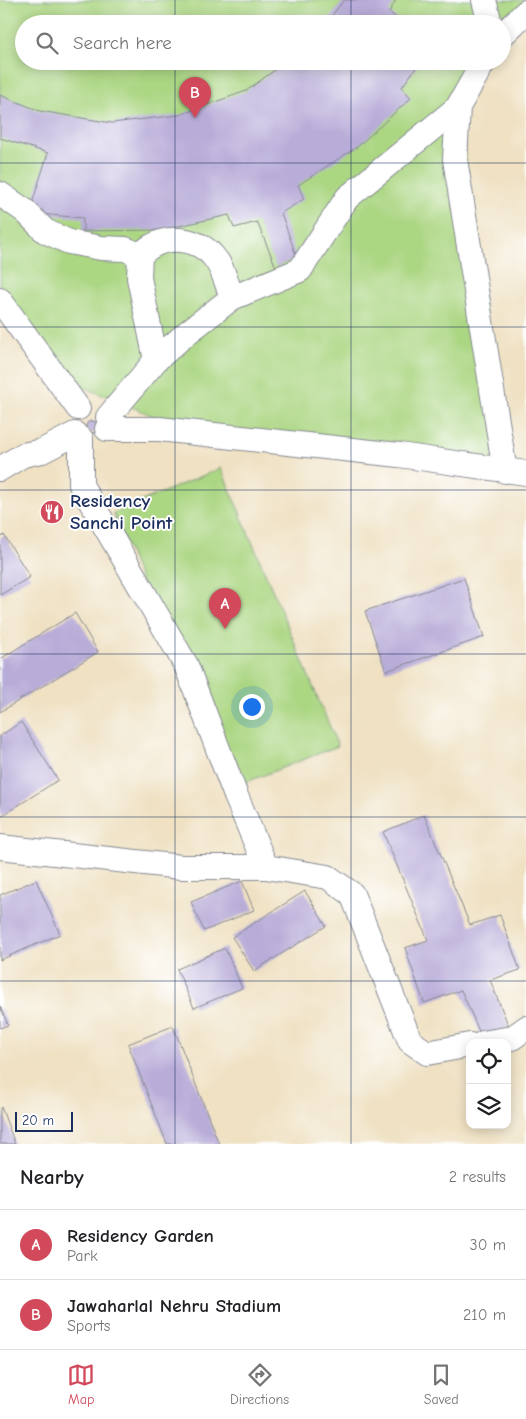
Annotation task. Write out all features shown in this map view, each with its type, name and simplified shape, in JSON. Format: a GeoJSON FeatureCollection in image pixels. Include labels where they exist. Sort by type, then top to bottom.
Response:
{"type":"FeatureCollection","features":[{"type":"Feature","properties":{"kind":"street"},"geometry":{"type":"LineString","coordinates":[[484,0],[488,15]]}},
{"type":"Feature","properties":{"kind":"street"},"geometry":{"type":"LineString","coordinates":[[511,26],[526,12]]}},
{"type":"Feature","properties":{"kind":"street"},"geometry":{"type":"LineString","coordinates":[[107,423],[100,407],[89,404],[78,408],[74,412],[72,428],[78,436],[87,441],[99,439],[104,435],[107,423],[156,360],[188,332],[232,298],[300,270],[347,198],[458,107],[479,70]]}},
{"type":"Feature","properties":{"kind":"street"},"geometry":{"type":"LineString","coordinates":[[107,423],[399,455],[516,472],[455,159],[458,107]]}},
{"type":"Feature","properties":{"kind":"street"},"geometry":{"type":"LineString","coordinates":[[0,194],[25,211],[45,231],[69,242],[101,248],[125,249],[140,255]]}},
{"type":"Feature","properties":{"kind":"street"},"geometry":{"type":"LineString","coordinates":[[156,360],[139,278],[140,255],[153,245],[169,240],[185,240],[200,245],[213,256],[222,270],[232,298]]}},
{"type":"Feature","properties":{"kind":"street"},"geometry":{"type":"LineString","coordinates":[[0,300],[78,408]]}},
{"type":"Feature","properties":{"kind":"street"},"geometry":{"type":"LineString","coordinates":[[0,469],[23,454],[42,451],[78,436]]}},
{"type":"Feature","properties":{"kind":"street"},"geometry":{"type":"LineString","coordinates":[[78,436],[81,485],[186,665],[236,796],[266,867]]}},
{"type":"Feature","properties":{"kind":"street"},"geometry":{"type":"LineString","coordinates":[[0,486],[32,465],[42,451]]}},
{"type":"Feature","properties":{"kind":"street"},"geometry":{"type":"LineString","coordinates":[[0,847],[181,867],[266,867],[328,876],[352,894],[410,1041],[427,1053],[466,1046]]}},
{"type":"Feature","properties":{"kind":"street"},"geometry":{"type":"LineString","coordinates":[[506,1039],[512,1038],[526,1028]]}},
{"type":"Feature","properties":{"kind":"green space"},"geometry":{"type":"Polygon","coordinates":[[[0,0],[526,0],[526,12],[511,20],[511,15],[15,15],[15,70],[479,70],[459,107],[505,471],[180,427],[54,375],[0,300],[0,0]]]}},
{"type":"Feature","properties":{"kind":"green space"},"geometry":{"type":"Polygon","coordinates":[[[221,468],[338,746],[226,790],[113,513],[221,468]]]}},
{"type":"Feature","properties":{"kind":"building"},"geometry":{"type":"Polygon","coordinates":[[[344,0],[396,0],[389,12],[393,15],[332,15],[344,0]]]}},
{"type":"Feature","properties":{"kind":"building"},"geometry":{"type":"Polygon","coordinates":[[[275,70],[414,70],[402,87],[411,98],[357,147],[298,185],[304,199],[281,213],[297,258],[276,267],[257,222],[234,228],[229,215],[160,230],[83,231],[83,218],[29,213],[48,153],[0,138],[0,95],[40,111],[112,123],[179,115],[246,91],[275,70]]]}},
{"type":"Feature","properties":{"kind":"building"},"geometry":{"type":"Polygon","coordinates":[[[90,421],[94,421],[98,427],[94,433],[90,433],[86,429],[86,425],[90,421]]]}},
{"type":"Feature","properties":{"kind":"building"},"geometry":{"type":"Polygon","coordinates":[[[4,535],[30,577],[0,595],[0,538],[4,535]]]}},
{"type":"Feature","properties":{"kind":"building"},"geometry":{"type":"Polygon","coordinates":[[[464,578],[484,637],[386,671],[365,611],[464,578]]]}},
{"type":"Feature","properties":{"kind":"building"},"geometry":{"type":"Polygon","coordinates":[[[75,613],[98,652],[0,712],[0,659],[75,613]]]}},
{"type":"Feature","properties":{"kind":"building"},"geometry":{"type":"Polygon","coordinates":[[[21,722],[58,780],[0,817],[0,736],[21,722]]]}},
{"type":"Feature","properties":{"kind":"building"},"geometry":{"type":"Polygon","coordinates":[[[424,815],[470,925],[500,915],[520,970],[490,980],[509,1027],[482,1038],[461,990],[424,1003],[405,948],[428,940],[383,832],[424,815]]]}},
{"type":"Feature","properties":{"kind":"building"},"geometry":{"type":"Polygon","coordinates":[[[36,880],[60,934],[0,960],[0,895],[36,880]]]}},
{"type":"Feature","properties":{"kind":"building"},"geometry":{"type":"Polygon","coordinates":[[[242,881],[254,910],[204,931],[191,902],[242,881]]]}},
{"type":"Feature","properties":{"kind":"building"},"geometry":{"type":"Polygon","coordinates":[[[305,891],[326,926],[254,971],[232,937],[305,891]]]}},
{"type":"Feature","properties":{"kind":"building"},"geometry":{"type":"Polygon","coordinates":[[[225,948],[242,988],[194,1008],[177,969],[225,948]]]}},
{"type":"Feature","properties":{"kind":"building"},"geometry":{"type":"Polygon","coordinates":[[[0,1006],[8,1025],[0,1028],[0,1006]]]}},
{"type":"Feature","properties":{"kind":"building"},"geometry":{"type":"Polygon","coordinates":[[[173,1026],[219,1144],[167,1144],[128,1044],[173,1026]]]}},
{"type":"Feature","properties":{"kind":"building"},"geometry":{"type":"Polygon","coordinates":[[[1,1107],[15,1144],[0,1144],[1,1107]]]}},
{"type":"Feature","properties":{"kind":"place","name":"Jawaharlal Nehru Stadium"},"geometry":{"type":"Point","coordinates":[195,118]}},
{"type":"Feature","properties":{"kind":"place","name":"Residency Sanchi Point"},"geometry":{"type":"Point","coordinates":[52,512]}},
{"type":"Feature","properties":{"kind":"place","name":"Residency Garden"},"geometry":{"type":"Point","coordinates":[225,629]}}]}
